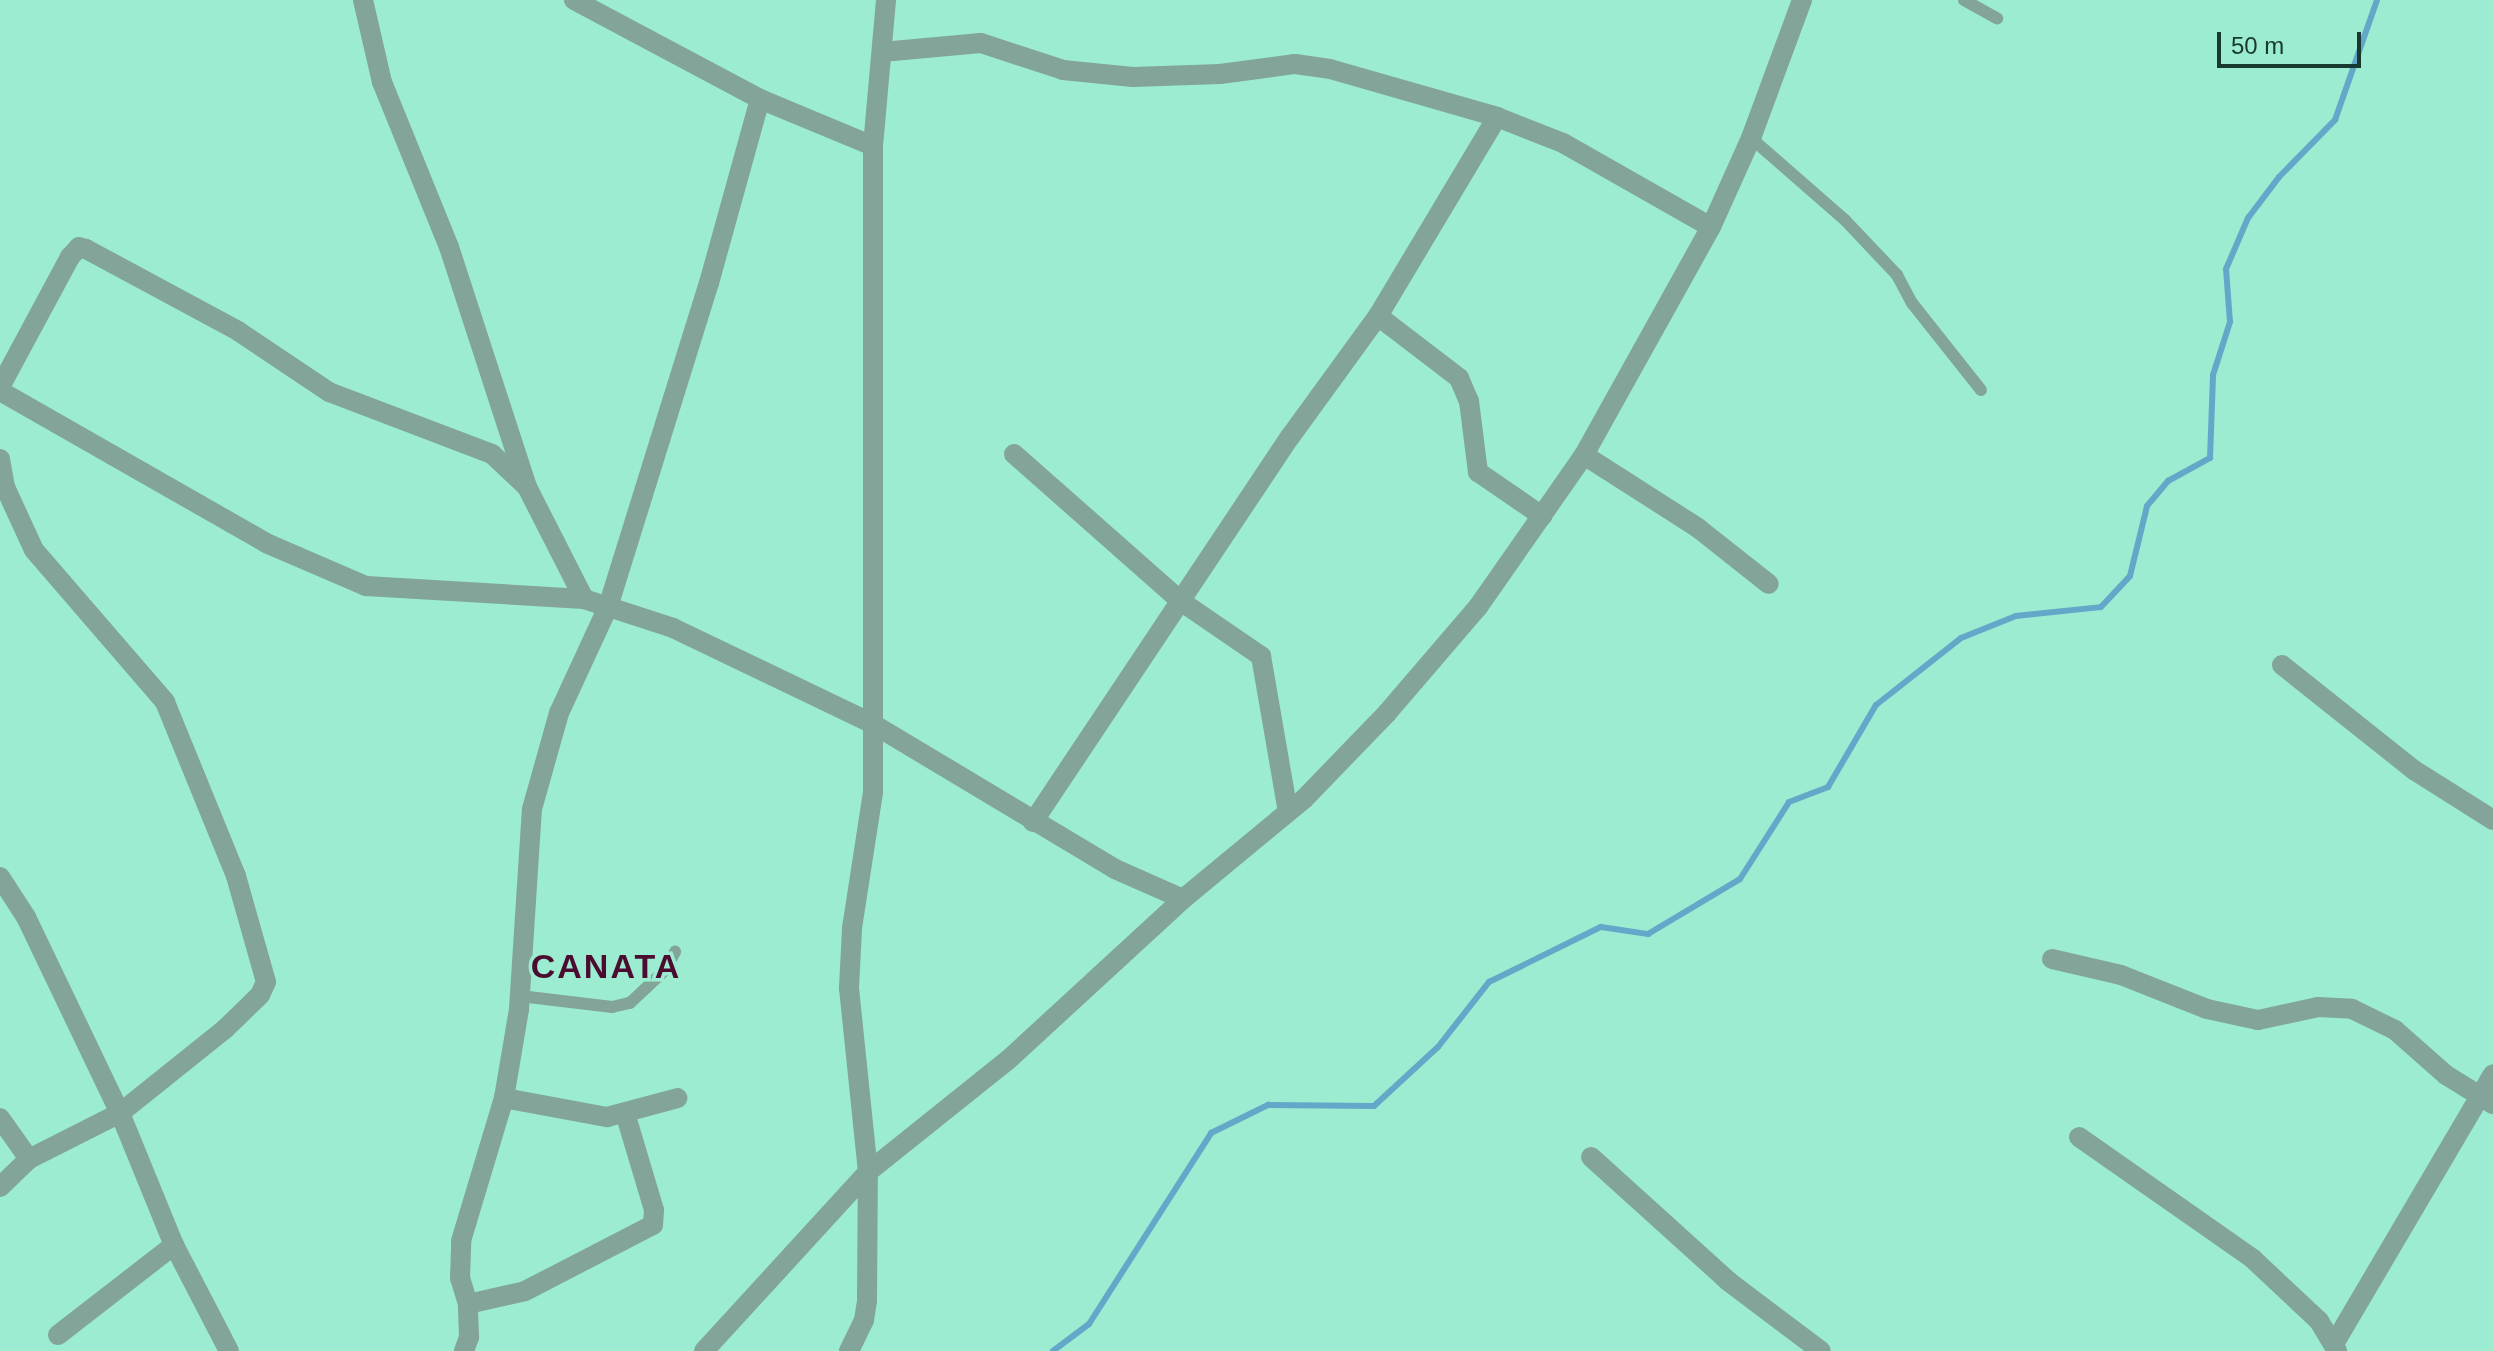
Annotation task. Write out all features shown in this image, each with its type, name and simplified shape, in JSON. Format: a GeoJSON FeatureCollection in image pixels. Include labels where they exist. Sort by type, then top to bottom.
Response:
{"type":"FeatureCollection","features":[{"type":"Feature","properties":{"kind":"street"},"geometry":{"type":"LineString","coordinates":[[363,0],[382,82],[449,247],[527,487],[584,599]]}},
{"type":"Feature","properties":{"kind":"street"},"geometry":{"type":"LineString","coordinates":[[574,0],[760,99],[873,146]]}},
{"type":"Feature","properties":{"kind":"street"},"geometry":{"type":"LineString","coordinates":[[849,1351],[864,1320],[867,1300],[868,1172],[849,988],[852,928],[873,792],[873,146],[886,0]]}},
{"type":"Feature","properties":{"kind":"street"},"geometry":{"type":"LineString","coordinates":[[704,1351],[868,1172],[1008,1060],[1183,899],[1288,812],[1387,713],[1478,607],[1584,455],[1711,227],[1751,138],[1801,0]]}},
{"type":"Feature","properties":{"kind":"street"},"geometry":{"type":"LineString","coordinates":[[882,52],[981,43],[1063,70],[1133,77],[1220,74],[1295,64],[1400,86],[1497,117],[1608,166],[1711,227]]}},
{"type":"Feature","properties":{"kind":"street"},"geometry":{"type":"LineString","coordinates":[[464,1351],[469,1337],[468,1304],[460,1278],[461,1241],[504,1098],[520,996],[532,809],[559,713],[608,607],[709,283],[760,99]]}},
{"type":"Feature","properties":{"kind":"street"},"geometry":{"type":"LineString","coordinates":[[1033,822],[1290,437],[1378,316],[1497,117]]}},
{"type":"Feature","properties":{"kind":"street"},"geometry":{"type":"LineString","coordinates":[[527,487],[492,454],[329,392],[238,331],[79,247],[0,389],[266,543],[366,586],[584,599],[673,628],[873,724],[1115,869],[1183,899]]}},
{"type":"Feature","properties":{"kind":"street"},"geometry":{"type":"LineString","coordinates":[[1378,316],[1459,378],[1469,401],[1478,472],[1542,516]]}},
{"type":"Feature","properties":{"kind":"street"},"geometry":{"type":"LineString","coordinates":[[1014,454],[1182,602],[1264,661],[1264,689],[1275,719],[1288,812]]}},
{"type":"Feature","properties":{"kind":"street"},"geometry":{"type":"LineString","coordinates":[[1584,455],[1698,528],[1769,584]]}},
{"type":"Feature","properties":{"kind":"street"},"geometry":{"type":"LineString","coordinates":[[0,459],[5,487],[34,550],[165,702],[264,960],[266,982],[260,995],[120,1113],[29,1159],[0,1187]]}},
{"type":"Feature","properties":{"kind":"street"},"geometry":{"type":"LineString","coordinates":[[2282,665],[2414,770],[2493,820]]}},
{"type":"Feature","properties":{"kind":"street"},"geometry":{"type":"LineString","coordinates":[[0,877],[26,917],[120,1113],[174,1245],[229,1351]]}},
{"type":"Feature","properties":{"kind":"street"},"geometry":{"type":"LineString","coordinates":[[2052,959],[2121,975],[2207,1009],[2258,1020],[2318,1007],[2352,1009],[2395,1030],[2488,1102]]}},
{"type":"Feature","properties":{"kind":"street"},"geometry":{"type":"LineString","coordinates":[[2079,1137],[2253,1259],[2319,1321],[2336,1347],[2488,1102],[2493,1074]]}},
{"type":"Feature","properties":{"kind":"street"},"geometry":{"type":"LineString","coordinates":[[504,1098],[607,1117],[626,1116],[678,1098]]}},
{"type":"Feature","properties":{"kind":"street"},"geometry":{"type":"LineString","coordinates":[[468,1304],[525,1291],[653,1225],[654,1210],[626,1116]]}},
{"type":"Feature","properties":{"kind":"street"},"geometry":{"type":"LineString","coordinates":[[0,1118],[29,1159]]}},
{"type":"Feature","properties":{"kind":"street"},"geometry":{"type":"LineString","coordinates":[[1591,1157],[1728,1281],[1821,1351]]}},
{"type":"Feature","properties":{"kind":"street"},"geometry":{"type":"LineString","coordinates":[[58,1335],[174,1245]]}},
{"type":"Feature","properties":{"kind":"lane"},"geometry":{"type":"LineString","coordinates":[[1964,0],[1997,18]]}},
{"type":"Feature","properties":{"kind":"lane"},"geometry":{"type":"LineString","coordinates":[[1751,138],[1845,220],[1897,275],[1912,303],[1981,390]]}},
{"type":"Feature","properties":{"kind":"lane"},"geometry":{"type":"LineString","coordinates":[[520,996],[612,1007],[630,1003],[665,970],[675,952]]}},
{"type":"Feature","properties":{"kind":"waterway"},"geometry":{"type":"LineString","coordinates":[[1053,1351],[1089,1324],[1211,1133],[1268,1105],[1374,1106],[1438,1047],[1489,982],[1601,927],[1648,934],[1740,879],[1789,802],[1828,787],[1876,705],[1961,638],[2016,616],[2101,607],[2130,576],[2147,506],[2168,481],[2210,458],[2213,375],[2230,322],[2226,269],[2248,218],[2279,177],[2335,120],[2377,0]]}},
{"type":"Feature","properties":{"kind":"district","name":"CANATA"},"geometry":{"type":"Point","coordinates":[606,967]}}]}
